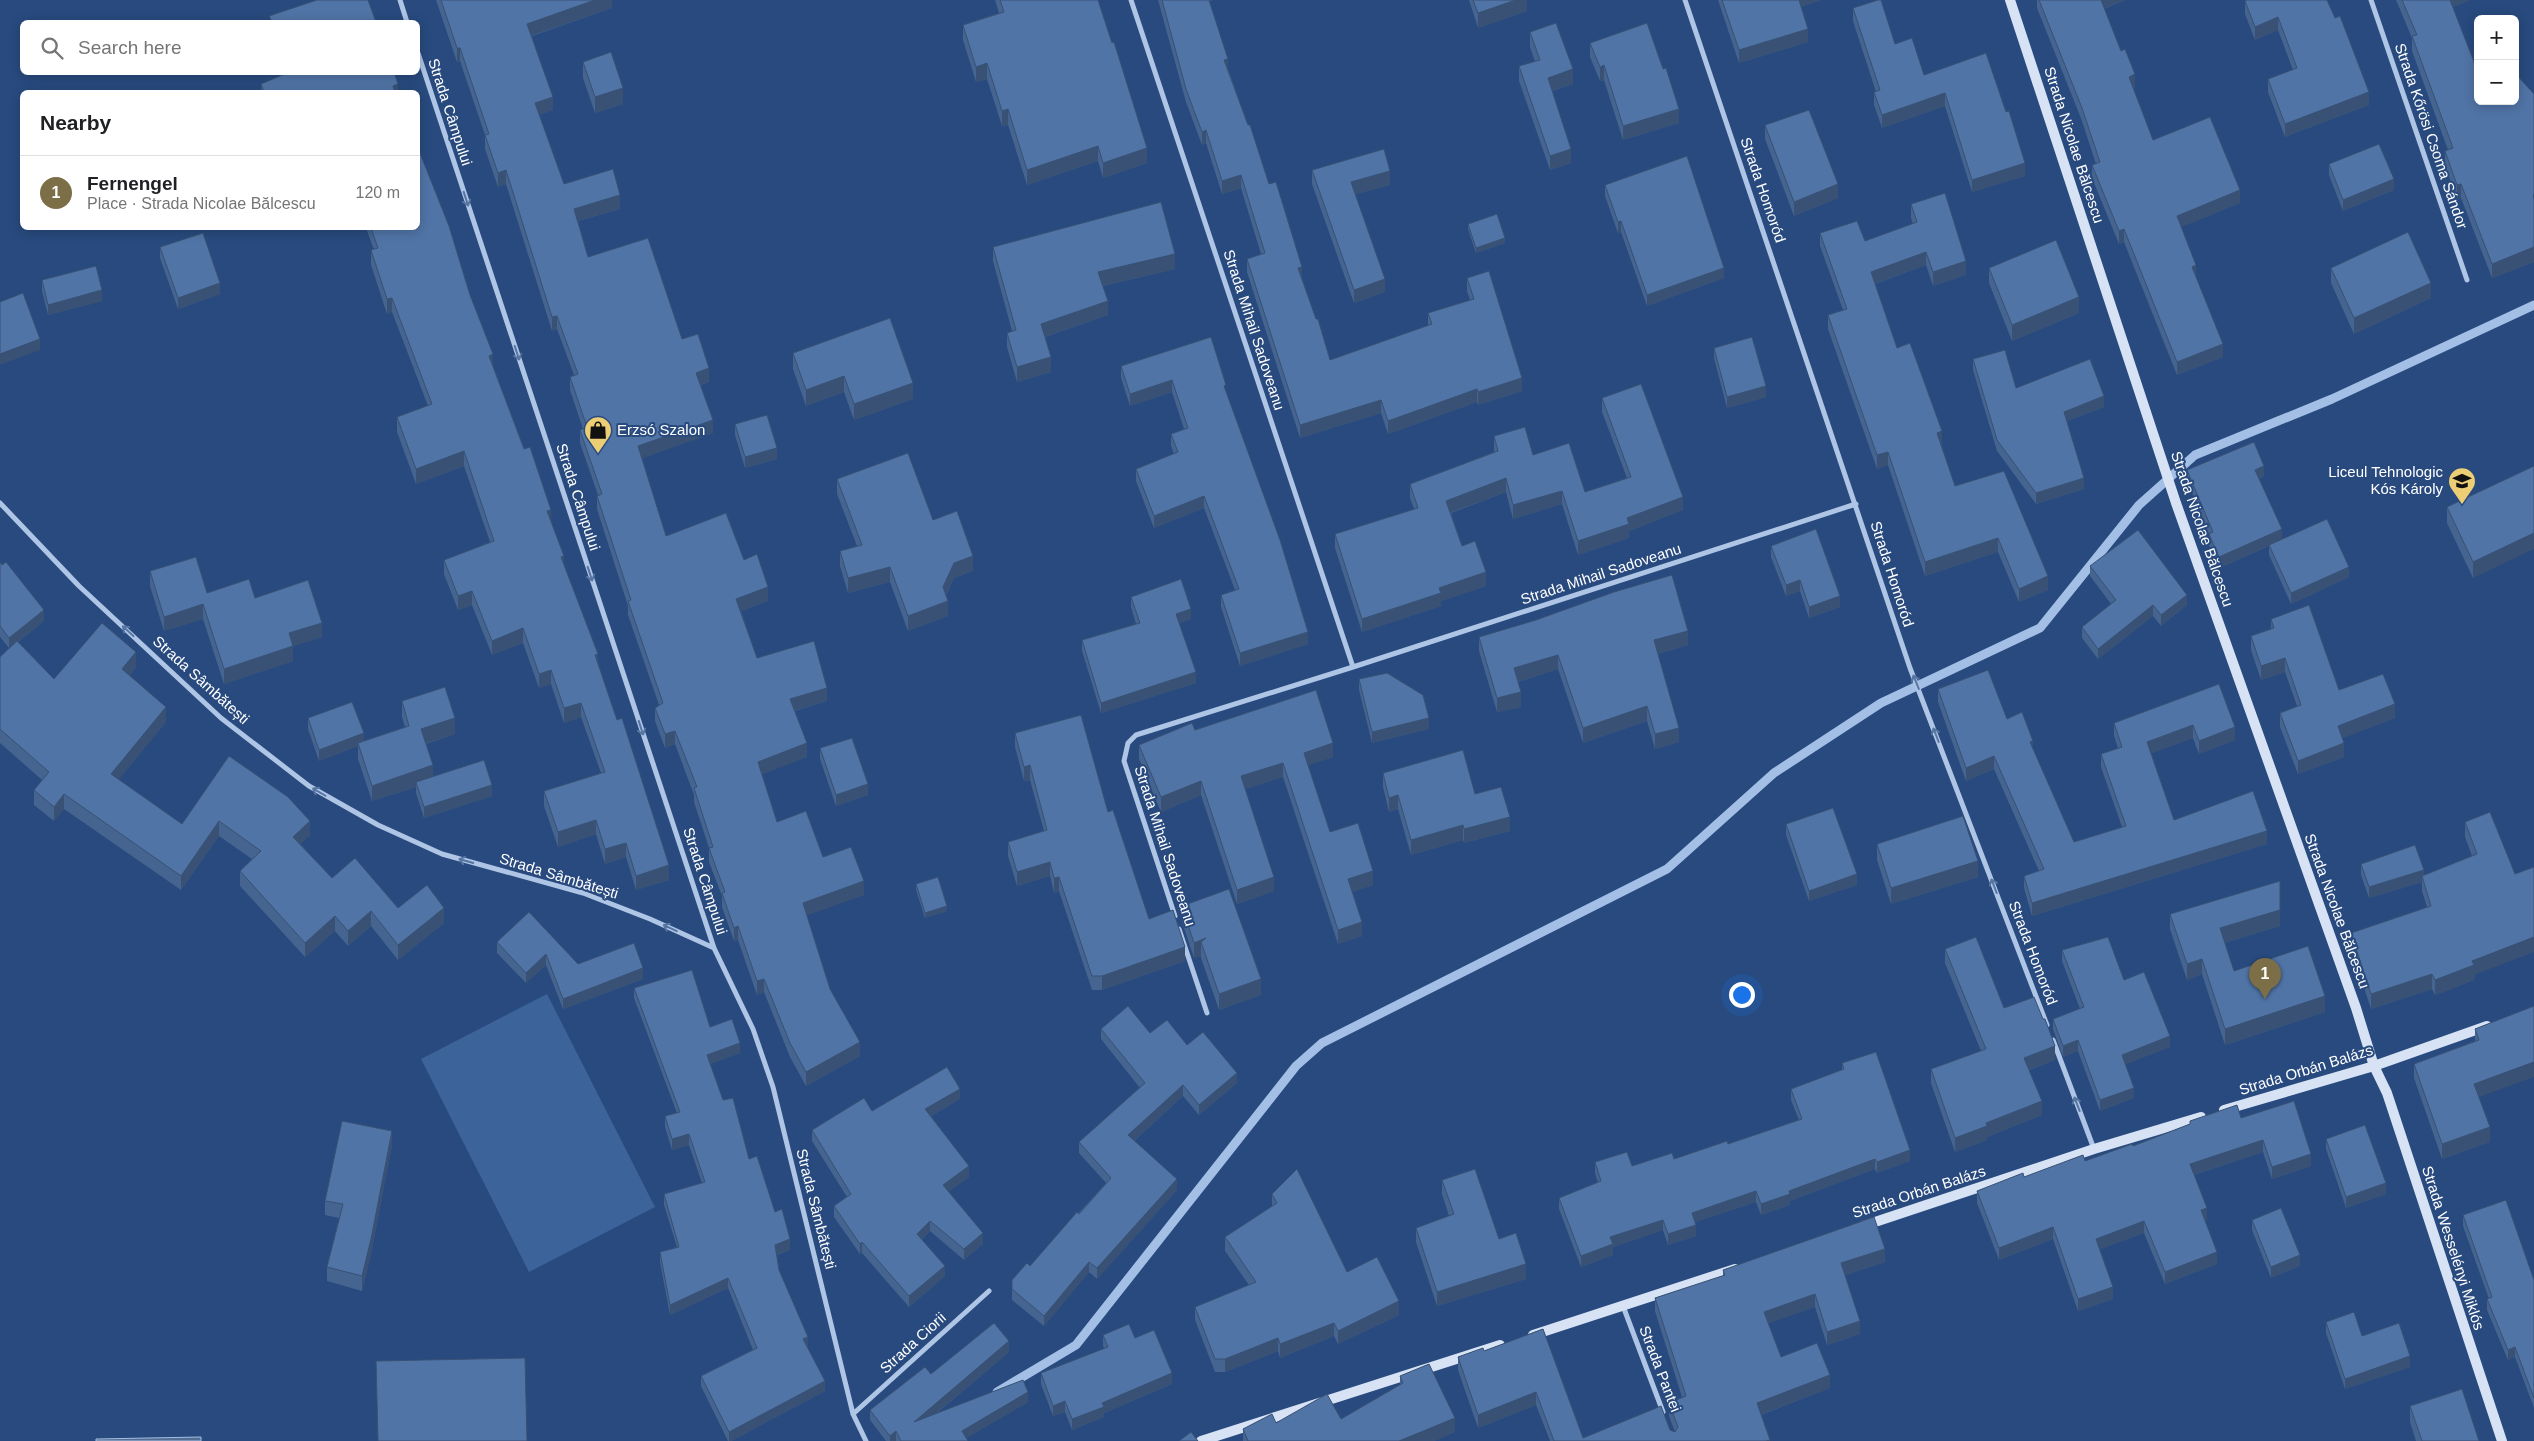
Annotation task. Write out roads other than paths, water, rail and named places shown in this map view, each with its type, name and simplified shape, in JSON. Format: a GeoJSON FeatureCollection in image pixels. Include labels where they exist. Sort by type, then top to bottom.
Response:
{"type":"FeatureCollection","features":[{"type":"Feature","properties":{"kind":"main road","name":"Strada Nicolae Bălcescu"},"geometry":{"type":"LineString","coordinates":[[2010,0],[2176,503],[2353,999],[2374,1066]]}},
{"type":"Feature","properties":{"kind":"main road","name":"Strada Orbán Balázs"},"geometry":{"type":"LineString","coordinates":[[1849,1231],[2094,1149],[2374,1066],[2498,1023]]}},
{"type":"Feature","properties":{"kind":"main road","name":"Strada Wesselényi Miklós"},"geometry":{"type":"LineString","coordinates":[[2374,1066],[2387,1093],[2502,1441]]}},
{"type":"Feature","properties":{"kind":"main road"},"geometry":{"type":"LineString","coordinates":[[1200,1441],[1746,1265]]}},
{"type":"Feature","properties":{"kind":"street"},"geometry":{"type":"LineString","coordinates":[[400,0],[406,20]]}},
{"type":"Feature","properties":{"kind":"street","name":"Strada Mihail Sadoveanu"},"geometry":{"type":"LineString","coordinates":[[1131,0],[1353,667]]}},
{"type":"Feature","properties":{"kind":"street","name":"Strada Homoród"},"geometry":{"type":"LineString","coordinates":[[1685,0],[1910,668],[2094,1149]]}},
{"type":"Feature","properties":{"kind":"street","name":"Strada Kőrösi Csoma Sándor"},"geometry":{"type":"LineString","coordinates":[[2371,0],[2467,280]]}},
{"type":"Feature","properties":{"kind":"street","name":"Strada Câmpului"},"geometry":{"type":"LineString","coordinates":[[420,59],[714,948]]}},
{"type":"Feature","properties":{"kind":"street","name":"Strada Sâmbătești"},"geometry":{"type":"LineString","coordinates":[[0,503],[79,586],[221,718],[309,786],[378,825],[442,854],[583,893],[650,919],[714,948],[753,1029],[773,1087],[853,1414],[866,1441]]}},
{"type":"Feature","properties":{"kind":"street","name":"Strada Mihail Sadoveanu"},"geometry":{"type":"LineString","coordinates":[[1207,1013],[1124,761],[1128,743],[1136,735],[1353,667],[1856,504]]}},
{"type":"Feature","properties":{"kind":"street","name":"Strada Ciorii"},"geometry":{"type":"LineString","coordinates":[[853,1414],[989,1291]]}},
{"type":"Feature","properties":{"kind":"street","name":"Strada Pantei"},"geometry":{"type":"LineString","coordinates":[[1623,1306],[1667,1423]]}},
{"type":"Feature","properties":{"kind":"waterway"},"geometry":{"type":"LineString","coordinates":[[997,1392],[1076,1345],[1296,1066],[1322,1043],[1667,869],[1774,773],[1881,703],[2040,628],[2139,505],[2195,455],[2332,399],[2534,305]]}},
{"type":"Feature","properties":{"kind":"place","name":"Erzsó Szalon"},"geometry":{"type":"Point","coordinates":[598,454]}},
{"type":"Feature","properties":{"kind":"place","name":"Liceul Tehnologic Kós Károly"},"geometry":{"type":"Point","coordinates":[2462,505]}},
{"type":"Feature","properties":{"kind":"place","name":"Fernengel"},"geometry":{"type":"Point","coordinates":[2265,999]}}]}
